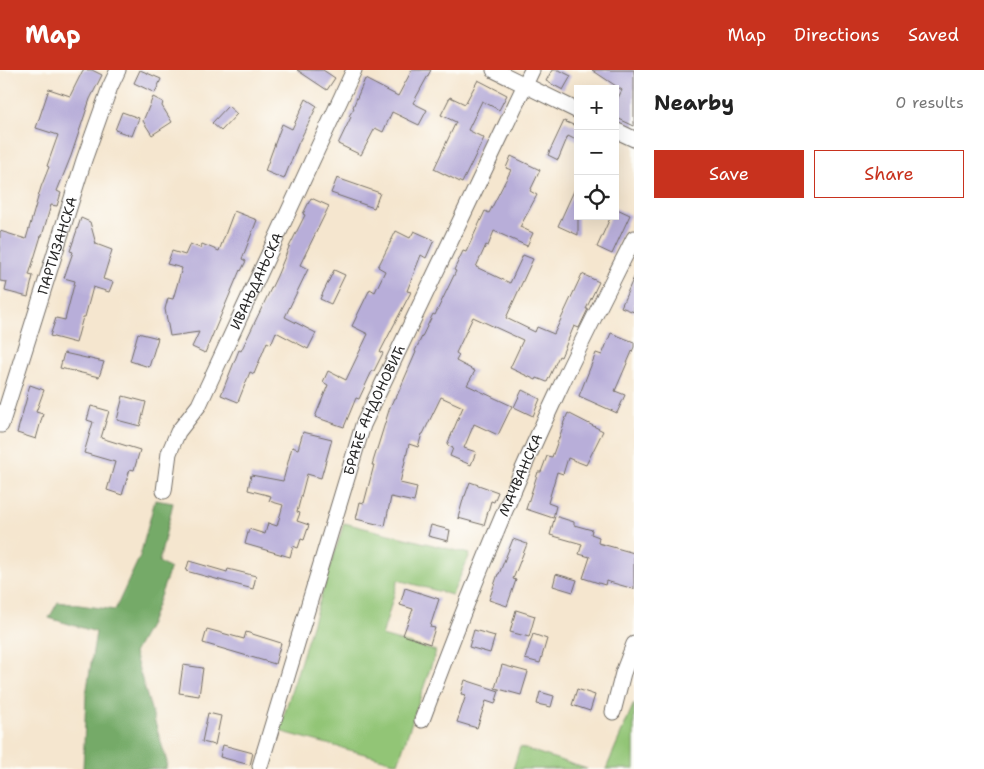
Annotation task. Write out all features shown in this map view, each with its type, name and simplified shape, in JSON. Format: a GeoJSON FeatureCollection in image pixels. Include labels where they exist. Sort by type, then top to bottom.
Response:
{"type":"FeatureCollection","features":[{"type":"Feature","properties":{"kind":"street","name":"ПАРТИЗАНСКА"},"geometry":{"type":"LineString","coordinates":[[1,425],[84,160],[118,70]]}},
{"type":"Feature","properties":{"kind":"street","name":"ИВАЊДАЊСКА"},"geometry":{"type":"LineString","coordinates":[[164,491],[169,453],[178,432],[199,405],[354,70]]}},
{"type":"Feature","properties":{"kind":"street"},"geometry":{"type":"LineString","coordinates":[[494,70],[574,109]]}},
{"type":"Feature","properties":{"kind":"street","name":"БРАЋЕ АНДОНОВИЋ"},"geometry":{"type":"LineString","coordinates":[[260,766],[363,425],[532,70]]}},
{"type":"Feature","properties":{"kind":"street"},"geometry":{"type":"LineString","coordinates":[[619,132],[634,139]]}},
{"type":"Feature","properties":{"kind":"street","name":"МАЧВАНСКА"},"geometry":{"type":"LineString","coordinates":[[422,720],[455,632],[509,499],[557,394],[634,238]]}},
{"type":"Feature","properties":{"kind":"street"},"geometry":{"type":"LineString","coordinates":[[613,712],[623,673],[634,644]]}},
{"type":"Feature","properties":{"kind":"green space"},"geometry":{"type":"Polygon","coordinates":[[[155,500],[173,503],[159,562],[170,569],[150,624],[134,653],[167,762],[166,769],[83,769],[86,695],[96,632],[49,618],[58,602],[115,610],[140,556],[155,500]]]}},
{"type":"Feature","properties":{"kind":"green space"},"geometry":{"type":"Polygon","coordinates":[[[344,523],[470,554],[452,595],[398,580],[382,636],[436,651],[398,763],[279,731],[344,523]]]}},
{"type":"Feature","properties":{"kind":"green space"},"geometry":{"type":"Polygon","coordinates":[[[634,703],[634,769],[606,769],[634,703]]]}},
{"type":"Feature","properties":{"kind":"green space"},"geometry":{"type":"Polygon","coordinates":[[[520,747],[587,769],[513,769],[520,747]]]}},
{"type":"Feature","properties":{"kind":"building"},"geometry":{"type":"Polygon","coordinates":[[[83,70],[92,70],[102,75],[90,99],[57,191],[61,193],[57,206],[51,205],[29,275],[33,276],[28,297],[5,291],[7,282],[0,281],[0,231],[26,239],[58,135],[36,128],[49,89],[70,96],[83,70]]]}},
{"type":"Feature","properties":{"kind":"building"},"geometry":{"type":"Polygon","coordinates":[[[140,70],[161,79],[155,93],[134,83],[140,70]]]}},
{"type":"Feature","properties":{"kind":"building"},"geometry":{"type":"Polygon","coordinates":[[[297,70],[323,70],[335,78],[327,90],[297,70]]]}},
{"type":"Feature","properties":{"kind":"building"},"geometry":{"type":"Polygon","coordinates":[[[412,70],[431,70],[413,103],[427,110],[419,125],[392,112],[383,132],[375,128],[361,155],[338,144],[351,117],[349,116],[365,79],[398,96],[412,70]]]}},
{"type":"Feature","properties":{"kind":"building"},"geometry":{"type":"Polygon","coordinates":[[[552,70],[559,70],[571,76],[563,90],[546,81],[552,70]]]}},
{"type":"Feature","properties":{"kind":"building"},"geometry":{"type":"Polygon","coordinates":[[[592,70],[634,70],[634,126],[619,119],[619,96],[622,90],[619,88],[619,85],[614,85],[592,70]]]}},
{"type":"Feature","properties":{"kind":"building"},"geometry":{"type":"Polygon","coordinates":[[[478,80],[507,95],[499,110],[482,101],[468,130],[484,138],[462,183],[434,169],[456,122],[441,115],[450,97],[465,104],[478,80]]]}},
{"type":"Feature","properties":{"kind":"building"},"geometry":{"type":"Polygon","coordinates":[[[153,97],[163,102],[162,106],[172,122],[152,135],[143,121],[153,97]]]}},
{"type":"Feature","properties":{"kind":"building"},"geometry":{"type":"Polygon","coordinates":[[[306,99],[317,106],[298,144],[284,179],[265,171],[282,124],[292,129],[306,99]]]}},
{"type":"Feature","properties":{"kind":"building"},"geometry":{"type":"Polygon","coordinates":[[[228,106],[237,114],[221,131],[212,123],[228,106]]]}},
{"type":"Feature","properties":{"kind":"building"},"geometry":{"type":"Polygon","coordinates":[[[122,112],[139,118],[132,136],[115,130],[122,112]]]}},
{"type":"Feature","properties":{"kind":"building"},"geometry":{"type":"Polygon","coordinates":[[[564,121],[574,125],[574,139],[568,136],[558,160],[548,155],[564,121]]]}},
{"type":"Feature","properties":{"kind":"building"},"geometry":{"type":"Polygon","coordinates":[[[511,156],[540,170],[530,191],[537,195],[520,227],[533,233],[527,246],[494,231],[476,267],[510,283],[523,255],[533,259],[506,318],[535,332],[537,327],[554,334],[582,274],[599,282],[586,309],[588,309],[579,328],[574,326],[561,357],[559,356],[547,382],[537,378],[536,380],[510,368],[523,340],[473,317],[456,353],[459,355],[456,361],[475,371],[467,385],[512,406],[498,435],[474,424],[464,448],[476,452],[471,465],[450,456],[453,448],[447,445],[463,407],[441,397],[422,434],[418,447],[409,444],[400,483],[417,487],[414,502],[391,497],[385,526],[356,519],[360,502],[364,503],[374,465],[372,465],[390,407],[394,398],[396,398],[415,351],[456,271],[454,270],[463,251],[466,252],[485,211],[489,213],[511,170],[506,168],[511,156]]]}},
{"type":"Feature","properties":{"kind":"building"},"geometry":{"type":"Polygon","coordinates":[[[337,178],[380,193],[374,208],[331,193],[337,178]]]}},
{"type":"Feature","properties":{"kind":"building"},"geometry":{"type":"Polygon","coordinates":[[[574,191],[574,220],[578,220],[578,235],[558,226],[574,191]]]}},
{"type":"Feature","properties":{"kind":"building"},"geometry":{"type":"Polygon","coordinates":[[[311,198],[329,206],[300,265],[308,269],[285,317],[316,333],[308,349],[276,332],[271,344],[267,342],[254,374],[250,372],[238,402],[221,395],[239,350],[241,351],[277,276],[311,198]]]}},
{"type":"Feature","properties":{"kind":"building"},"geometry":{"type":"Polygon","coordinates":[[[619,210],[630,215],[612,254],[597,247],[609,220],[619,220],[619,210]]]}},
{"type":"Feature","properties":{"kind":"building"},"geometry":{"type":"Polygon","coordinates":[[[234,211],[257,220],[242,259],[246,261],[240,270],[205,353],[192,347],[199,332],[170,336],[165,309],[168,298],[173,299],[182,268],[167,264],[172,251],[185,255],[190,244],[200,248],[202,244],[219,251],[234,211]]]}},
{"type":"Feature","properties":{"kind":"building"},"geometry":{"type":"Polygon","coordinates":[[[81,218],[90,222],[96,244],[112,250],[103,279],[113,282],[109,292],[93,287],[76,343],[50,336],[56,318],[65,320],[75,281],[64,278],[73,252],[70,251],[81,218]]]}},
{"type":"Feature","properties":{"kind":"building"},"geometry":{"type":"Polygon","coordinates":[[[396,231],[410,238],[414,231],[434,240],[426,258],[421,255],[407,291],[411,292],[380,352],[383,353],[374,371],[372,371],[359,399],[356,398],[344,427],[315,417],[328,385],[323,382],[328,371],[346,380],[368,334],[352,326],[370,289],[375,292],[385,271],[378,267],[396,231]]]}},
{"type":"Feature","properties":{"kind":"building"},"geometry":{"type":"Polygon","coordinates":[[[334,270],[345,275],[331,304],[320,299],[334,270]]]}},
{"type":"Feature","properties":{"kind":"building"},"geometry":{"type":"Polygon","coordinates":[[[634,277],[634,312],[621,307],[634,277]]]}},
{"type":"Feature","properties":{"kind":"building"},"geometry":{"type":"Polygon","coordinates":[[[138,333],[158,338],[149,367],[130,361],[138,333]]]}},
{"type":"Feature","properties":{"kind":"building"},"geometry":{"type":"Polygon","coordinates":[[[611,333],[634,342],[634,347],[615,391],[625,395],[617,413],[579,396],[596,353],[602,355],[611,333]]]}},
{"type":"Feature","properties":{"kind":"building"},"geometry":{"type":"Polygon","coordinates":[[[64,353],[104,362],[99,377],[60,368],[64,353]]]}},
{"type":"Feature","properties":{"kind":"building"},"geometry":{"type":"Polygon","coordinates":[[[30,385],[44,390],[36,412],[43,414],[36,439],[17,433],[30,385]]]}},
{"type":"Feature","properties":{"kind":"building"},"geometry":{"type":"Polygon","coordinates":[[[522,390],[540,399],[533,416],[514,407],[522,390]]]}},
{"type":"Feature","properties":{"kind":"building"},"geometry":{"type":"Polygon","coordinates":[[[123,396],[146,402],[140,426],[117,420],[123,396]]]}},
{"type":"Feature","properties":{"kind":"building"},"geometry":{"type":"Polygon","coordinates":[[[91,406],[109,411],[101,438],[140,450],[134,470],[130,469],[122,495],[107,490],[115,462],[84,453],[93,422],[87,420],[91,406]]]}},
{"type":"Feature","properties":{"kind":"building"},"geometry":{"type":"Polygon","coordinates":[[[568,413],[603,431],[586,465],[568,458],[563,474],[557,472],[548,503],[556,506],[553,518],[526,509],[538,472],[541,472],[547,456],[552,457],[568,413]]]}},
{"type":"Feature","properties":{"kind":"building"},"geometry":{"type":"Polygon","coordinates":[[[303,432],[332,439],[321,478],[307,474],[297,512],[300,513],[297,521],[309,525],[304,540],[301,539],[298,548],[293,546],[290,557],[245,544],[249,529],[265,534],[268,523],[277,526],[283,505],[269,501],[271,496],[248,490],[251,475],[283,481],[292,447],[298,449],[303,432]]]}},
{"type":"Feature","properties":{"kind":"building"},"geometry":{"type":"Polygon","coordinates":[[[470,482],[498,492],[494,502],[491,501],[484,525],[458,518],[470,482]]]}},
{"type":"Feature","properties":{"kind":"building"},"geometry":{"type":"Polygon","coordinates":[[[555,516],[574,522],[574,525],[592,530],[591,534],[599,537],[598,543],[634,553],[634,589],[606,581],[605,585],[583,578],[590,557],[579,554],[582,544],[550,535],[555,516]]]}},
{"type":"Feature","properties":{"kind":"building"},"geometry":{"type":"Polygon","coordinates":[[[431,525],[450,530],[448,541],[428,536],[431,525]]]}},
{"type":"Feature","properties":{"kind":"building"},"geometry":{"type":"Polygon","coordinates":[[[513,539],[527,544],[513,579],[516,580],[507,606],[489,600],[513,539]]]}},
{"type":"Feature","properties":{"kind":"building"},"geometry":{"type":"Polygon","coordinates":[[[189,561],[227,572],[228,569],[256,576],[253,589],[186,571],[189,561]]]}},
{"type":"Feature","properties":{"kind":"building"},"geometry":{"type":"Polygon","coordinates":[[[556,574],[577,580],[573,592],[553,586],[556,574]]]}},
{"type":"Feature","properties":{"kind":"building"},"geometry":{"type":"Polygon","coordinates":[[[405,588],[439,599],[430,627],[435,628],[430,644],[403,635],[413,609],[400,605],[405,588]]]}},
{"type":"Feature","properties":{"kind":"building"},"geometry":{"type":"Polygon","coordinates":[[[516,610],[535,616],[529,637],[510,632],[516,610]]]}},
{"type":"Feature","properties":{"kind":"building"},"geometry":{"type":"Polygon","coordinates":[[[207,629],[244,639],[246,632],[281,643],[275,664],[203,643],[207,629]]]}},
{"type":"Feature","properties":{"kind":"building"},"geometry":{"type":"Polygon","coordinates":[[[474,630],[495,636],[490,653],[469,647],[474,630]]]}},
{"type":"Feature","properties":{"kind":"building"},"geometry":{"type":"Polygon","coordinates":[[[533,634],[547,639],[540,663],[525,659],[533,634]]]}},
{"type":"Feature","properties":{"kind":"building"},"geometry":{"type":"Polygon","coordinates":[[[183,665],[203,668],[199,696],[179,693],[183,665]]]}},
{"type":"Feature","properties":{"kind":"building"},"geometry":{"type":"Polygon","coordinates":[[[502,665],[528,672],[521,695],[495,688],[502,665]]]}},
{"type":"Feature","properties":{"kind":"building"},"geometry":{"type":"Polygon","coordinates":[[[465,680],[499,691],[495,704],[486,701],[477,728],[457,722],[466,695],[461,694],[465,680]]]}},
{"type":"Feature","properties":{"kind":"building"},"geometry":{"type":"Polygon","coordinates":[[[577,689],[595,695],[590,711],[572,705],[577,689]]]}},
{"type":"Feature","properties":{"kind":"building"},"geometry":{"type":"Polygon","coordinates":[[[540,692],[554,696],[551,707],[537,704],[540,692]]]}},
{"type":"Feature","properties":{"kind":"building"},"geometry":{"type":"Polygon","coordinates":[[[208,713],[221,716],[215,745],[202,742],[208,713]]]}},
{"type":"Feature","properties":{"kind":"building"},"geometry":{"type":"Polygon","coordinates":[[[223,745],[253,753],[250,765],[220,757],[223,745]]]}}]}
